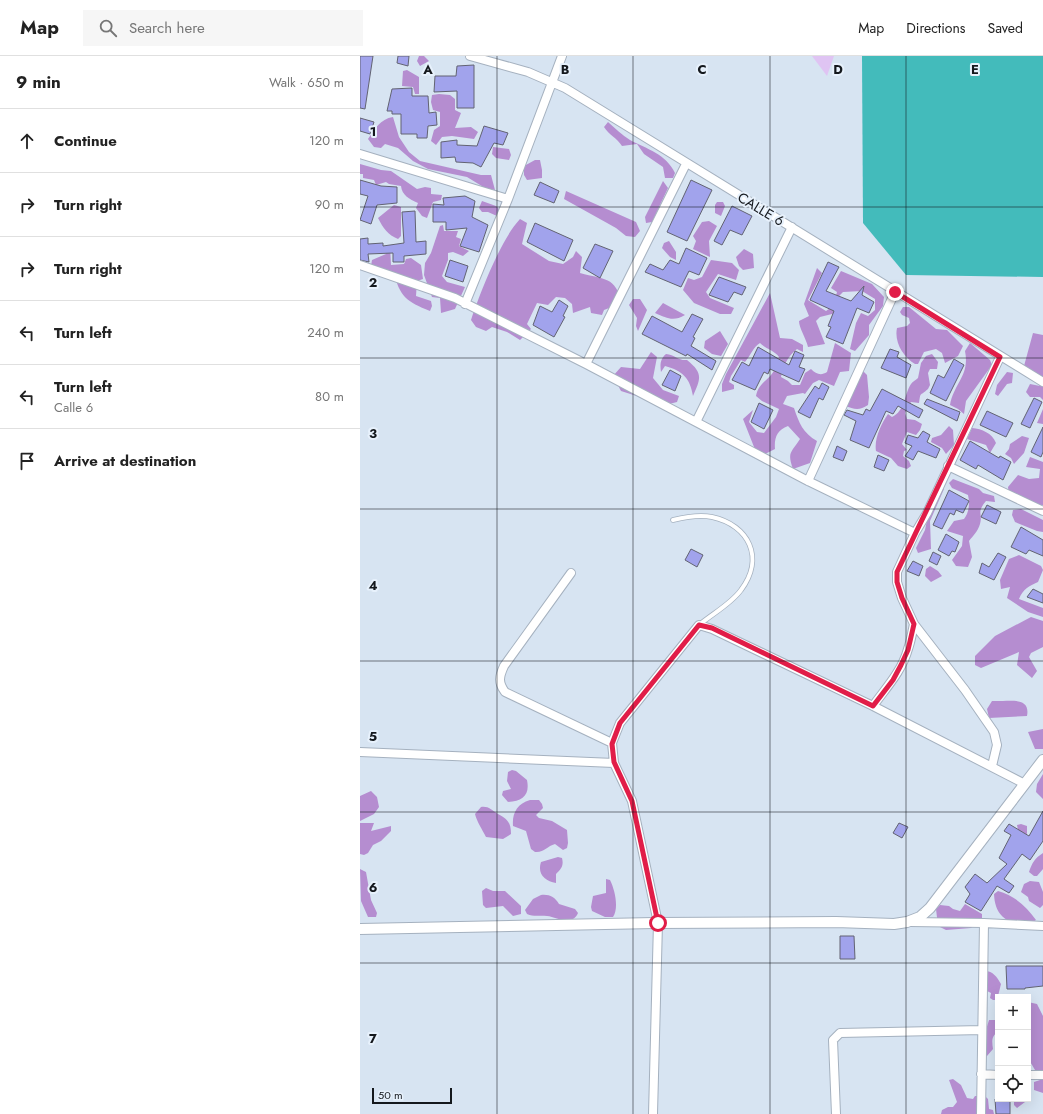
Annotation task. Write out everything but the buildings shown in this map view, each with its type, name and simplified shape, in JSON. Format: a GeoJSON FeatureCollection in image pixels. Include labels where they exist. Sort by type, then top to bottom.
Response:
{"type":"FeatureCollection","features":[{"type":"Feature","properties":{"kind":"street","name":"CALLE 6"},"geometry":{"type":"LineString","coordinates":[[470,56],[528,72],[565,88],[686,164],[792,227],[1000,357],[1043,382]]}},
{"type":"Feature","properties":{"kind":"street"},"geometry":{"type":"LineString","coordinates":[[465,304],[508,199],[562,56]]}},
{"type":"Feature","properties":{"kind":"street"},"geometry":{"type":"LineString","coordinates":[[360,154],[508,199]]}},
{"type":"Feature","properties":{"kind":"street"},"geometry":{"type":"LineString","coordinates":[[586,364],[686,164]]}},
{"type":"Feature","properties":{"kind":"street"},"geometry":{"type":"LineString","coordinates":[[696,422],[792,227]]}},
{"type":"Feature","properties":{"kind":"street"},"geometry":{"type":"LineString","coordinates":[[360,265],[465,304],[586,364],[808,481],[915,533]]}},
{"type":"Feature","properties":{"kind":"street"},"geometry":{"type":"LineString","coordinates":[[808,481],[895,292]]}},
{"type":"Feature","properties":{"kind":"street"},"geometry":{"type":"LineString","coordinates":[[992,766],[997,744],[994,732],[965,690],[914,624],[902,598],[897,582],[897,572],[915,533],[927,513],[1000,357]]}},
{"type":"Feature","properties":{"kind":"street"},"geometry":{"type":"LineString","coordinates":[[948,466],[1043,511]]}},
{"type":"Feature","properties":{"kind":"street"},"geometry":{"type":"LineString","coordinates":[[571,573],[504,666],[499,677],[499,683],[505,692],[612,744]]}},
{"type":"Feature","properties":{"kind":"street"},"geometry":{"type":"LineString","coordinates":[[873,706],[893,680],[901,665],[908,650],[914,624]]}},
{"type":"Feature","properties":{"kind":"street"},"geometry":{"type":"LineString","coordinates":[[653,1114],[658,923],[632,801],[614,762],[612,744],[620,723],[699,625],[712,628],[873,706],[1025,784]]}},
{"type":"Feature","properties":{"kind":"street"},"geometry":{"type":"LineString","coordinates":[[360,752],[614,762]]}},
{"type":"Feature","properties":{"kind":"street"},"geometry":{"type":"LineString","coordinates":[[907,922],[920,917],[930,908],[1043,760]]}},
{"type":"Feature","properties":{"kind":"street"},"geometry":{"type":"LineString","coordinates":[[360,929],[658,923],[836,922],[894,924],[907,922],[984,923],[1043,926]]}},
{"type":"Feature","properties":{"kind":"street"},"geometry":{"type":"LineString","coordinates":[[981,1114],[984,923]]}},
{"type":"Feature","properties":{"kind":"street"},"geometry":{"type":"LineString","coordinates":[[836,1114],[833,1040],[840,1033],[982,1030]]}},
{"type":"Feature","properties":{"kind":"street"},"geometry":{"type":"LineString","coordinates":[[981,1074],[995,1074]]}},
{"type":"Feature","properties":{"kind":"street"},"geometry":{"type":"LineString","coordinates":[[1031,1075],[1043,1075]]}},
{"type":"Feature","properties":{"kind":"lane"},"geometry":{"type":"LineString","coordinates":[[673,520],[698,516],[711,517],[729,522],[746,536],[752,548],[754,559],[750,575],[741,591],[699,625]]}},
{"type":"Feature","properties":{"kind":"shaded area"},"geometry":{"type":"Polygon","coordinates":[[[419,56],[424,56],[429,61],[420,66],[417,61],[419,56]]]}},
{"type":"Feature","properties":{"kind":"shaded area"},"geometry":{"type":"Polygon","coordinates":[[[812,56],[834,56],[827,76],[812,56]]]}},
{"type":"Feature","properties":{"kind":"shaded area"},"geometry":{"type":"Polygon","coordinates":[[[862,56],[1043,56],[1043,277],[906,275],[863,223],[862,56]]]}},
{"type":"Feature","properties":{"kind":"shaded area"},"geometry":{"type":"Polygon","coordinates":[[[407,70],[419,77],[419,94],[415,94],[413,87],[402,86],[403,71],[407,70]]]}},
{"type":"Feature","properties":{"kind":"shaded area"},"geometry":{"type":"Polygon","coordinates":[[[432,95],[450,95],[455,99],[455,110],[461,113],[455,128],[471,127],[478,132],[474,139],[452,136],[442,137],[436,145],[431,141],[434,130],[440,126],[440,112],[433,110],[431,102],[432,95]]]}},
{"type":"Feature","properties":{"kind":"shaded area"},"geometry":{"type":"Polygon","coordinates":[[[393,117],[399,137],[409,152],[420,161],[481,175],[491,175],[495,190],[485,188],[467,177],[428,169],[413,161],[398,148],[385,144],[381,148],[374,147],[368,139],[381,122],[393,117]]]}},
{"type":"Feature","properties":{"kind":"shaded area"},"geometry":{"type":"Polygon","coordinates":[[[608,122],[630,140],[656,153],[667,161],[675,173],[673,178],[665,178],[663,167],[644,154],[637,144],[622,146],[604,127],[608,122]]]}},
{"type":"Feature","properties":{"kind":"shaded area"},"geometry":{"type":"Polygon","coordinates":[[[493,147],[509,149],[511,155],[509,160],[496,158],[492,154],[493,147]]]}},
{"type":"Feature","properties":{"kind":"shaded area"},"geometry":{"type":"Polygon","coordinates":[[[535,160],[540,160],[542,178],[527,180],[524,175],[524,166],[535,160]]]}},
{"type":"Feature","properties":{"kind":"shaded area"},"geometry":{"type":"Polygon","coordinates":[[[360,164],[381,170],[391,171],[417,189],[425,187],[431,188],[431,194],[442,195],[441,200],[433,202],[427,218],[422,216],[416,208],[418,203],[406,196],[401,186],[386,182],[376,185],[374,180],[363,178],[363,174],[360,174],[360,164]]]}},
{"type":"Feature","properties":{"kind":"shaded area"},"geometry":{"type":"Polygon","coordinates":[[[663,181],[668,188],[652,222],[646,223],[645,217],[663,181]]]}},
{"type":"Feature","properties":{"kind":"shaded area"},"geometry":{"type":"Polygon","coordinates":[[[566,191],[636,222],[640,231],[635,237],[626,236],[616,228],[564,199],[566,191]]]}},
{"type":"Feature","properties":{"kind":"shaded area"},"geometry":{"type":"Polygon","coordinates":[[[482,201],[496,206],[499,209],[497,216],[488,212],[482,212],[479,208],[482,201]]]}},
{"type":"Feature","properties":{"kind":"shaded area"},"geometry":{"type":"Polygon","coordinates":[[[717,202],[723,202],[725,206],[721,216],[715,213],[715,205],[717,202]]]}},
{"type":"Feature","properties":{"kind":"shaded area"},"geometry":{"type":"Polygon","coordinates":[[[394,205],[401,207],[401,236],[398,239],[386,231],[378,218],[394,205]]]}},
{"type":"Feature","properties":{"kind":"shaded area"},"geometry":{"type":"Polygon","coordinates":[[[520,219],[527,223],[522,244],[549,261],[563,264],[573,257],[576,251],[582,257],[580,273],[608,280],[616,288],[622,303],[604,310],[602,315],[591,313],[590,307],[573,313],[572,304],[565,298],[556,297],[548,305],[537,303],[527,324],[531,329],[520,340],[507,332],[492,327],[486,331],[476,327],[471,320],[485,281],[506,239],[520,219]]]}},
{"type":"Feature","properties":{"kind":"shaded area"},"geometry":{"type":"Polygon","coordinates":[[[709,221],[717,226],[709,241],[710,257],[693,249],[696,241],[693,236],[702,222],[709,221]]]}},
{"type":"Feature","properties":{"kind":"shaded area"},"geometry":{"type":"Polygon","coordinates":[[[443,225],[444,231],[458,231],[456,237],[461,239],[459,246],[469,251],[463,256],[453,252],[448,253],[448,260],[442,276],[447,282],[465,287],[455,309],[441,313],[440,298],[432,297],[424,275],[425,263],[431,253],[440,226],[443,225]]]}},
{"type":"Feature","properties":{"kind":"shaded area"},"geometry":{"type":"Polygon","coordinates":[[[669,241],[676,252],[676,260],[670,257],[662,248],[664,243],[669,241]]]}},
{"type":"Feature","properties":{"kind":"shaded area"},"geometry":{"type":"Polygon","coordinates":[[[390,246],[391,265],[404,264],[406,259],[411,258],[421,265],[423,279],[417,281],[416,296],[431,301],[432,306],[430,311],[415,304],[405,297],[398,287],[394,272],[378,275],[370,272],[372,260],[386,254],[387,248],[390,246]]]}},
{"type":"Feature","properties":{"kind":"shaded area"},"geometry":{"type":"Polygon","coordinates":[[[744,249],[753,254],[754,268],[743,270],[739,266],[736,257],[744,249]]]}},
{"type":"Feature","properties":{"kind":"shaded area"},"geometry":{"type":"Polygon","coordinates":[[[711,260],[732,263],[739,270],[736,280],[718,274],[706,292],[710,298],[734,308],[731,314],[720,314],[694,303],[683,290],[688,278],[694,280],[702,277],[711,260]]]}},
{"type":"Feature","properties":{"kind":"shaded area"},"geometry":{"type":"Polygon","coordinates":[[[817,268],[822,273],[808,300],[826,311],[833,306],[837,292],[831,288],[841,271],[872,284],[884,297],[883,306],[869,325],[869,335],[855,351],[850,349],[856,323],[861,313],[868,316],[875,310],[875,299],[862,291],[843,292],[838,297],[836,313],[820,317],[816,321],[825,344],[808,347],[799,321],[809,316],[804,304],[817,268]]]}},
{"type":"Feature","properties":{"kind":"shaded area"},"geometry":{"type":"Polygon","coordinates":[[[770,293],[780,338],[792,339],[803,345],[803,352],[797,349],[789,358],[783,369],[781,377],[792,385],[800,385],[805,373],[811,369],[819,374],[827,372],[835,343],[851,353],[849,371],[840,372],[834,386],[819,380],[813,383],[805,394],[803,393],[787,396],[783,404],[794,408],[802,427],[808,435],[817,441],[810,463],[793,469],[790,456],[792,450],[800,439],[788,426],[781,430],[777,435],[775,449],[765,454],[756,452],[743,419],[753,410],[749,422],[757,432],[764,433],[776,417],[779,409],[762,401],[756,396],[760,386],[774,371],[779,357],[760,343],[745,362],[741,360],[731,376],[729,382],[734,385],[734,389],[722,392],[722,384],[726,374],[770,293]]]}},
{"type":"Feature","properties":{"kind":"shaded area"},"geometry":{"type":"Polygon","coordinates":[[[633,299],[640,299],[647,310],[638,331],[636,326],[637,318],[629,305],[633,299]]]}},
{"type":"Feature","properties":{"kind":"shaded area"},"geometry":{"type":"Polygon","coordinates":[[[663,303],[685,315],[673,319],[655,313],[663,303]]]}},
{"type":"Feature","properties":{"kind":"shaded area"},"geometry":{"type":"Polygon","coordinates":[[[903,307],[909,307],[936,329],[947,330],[963,346],[958,356],[945,363],[942,353],[936,349],[924,352],[918,364],[911,361],[900,349],[896,333],[897,328],[907,326],[910,323],[909,318],[902,315],[900,312],[903,307]]]}},
{"type":"Feature","properties":{"kind":"shaded area"},"geometry":{"type":"Polygon","coordinates":[[[720,331],[728,344],[721,356],[712,354],[704,348],[705,341],[720,331]]]}},
{"type":"Feature","properties":{"kind":"shaded area"},"geometry":{"type":"Polygon","coordinates":[[[1033,333],[1043,335],[1043,400],[1040,397],[1030,397],[1026,392],[1030,384],[1040,386],[1024,366],[1033,333]]]}},
{"type":"Feature","properties":{"kind":"shaded area"},"geometry":{"type":"Polygon","coordinates":[[[970,343],[990,360],[992,365],[966,401],[964,414],[950,405],[952,397],[964,373],[966,360],[965,351],[970,343]]]}},
{"type":"Feature","properties":{"kind":"shaded area"},"geometry":{"type":"Polygon","coordinates":[[[651,352],[657,357],[653,378],[663,390],[679,396],[677,402],[665,405],[621,391],[613,376],[621,367],[640,369],[651,352]]]}},
{"type":"Feature","properties":{"kind":"shaded area"},"geometry":{"type":"Polygon","coordinates":[[[666,354],[682,360],[687,360],[698,372],[698,385],[693,396],[688,380],[677,370],[665,366],[661,372],[661,362],[666,354]]]}},
{"type":"Feature","properties":{"kind":"shaded area"},"geometry":{"type":"Polygon","coordinates":[[[932,354],[938,362],[937,369],[930,369],[928,373],[930,385],[928,389],[921,394],[919,403],[911,402],[905,413],[907,419],[915,420],[922,424],[916,435],[907,432],[902,444],[907,450],[904,451],[903,456],[909,461],[911,466],[907,469],[898,466],[891,458],[876,451],[877,437],[888,414],[892,417],[902,407],[912,382],[918,378],[921,363],[926,356],[932,354]]]}},
{"type":"Feature","properties":{"kind":"shaded area"},"geometry":{"type":"Polygon","coordinates":[[[862,370],[867,375],[869,397],[868,405],[856,409],[845,406],[858,379],[862,370]]]}},
{"type":"Feature","properties":{"kind":"shaded area"},"geometry":{"type":"Polygon","coordinates":[[[1007,372],[1013,373],[1012,383],[1007,384],[998,396],[995,394],[997,385],[1007,372]]]}},
{"type":"Feature","properties":{"kind":"shaded area"},"geometry":{"type":"Polygon","coordinates":[[[1043,409],[1043,424],[1037,423],[1043,409]]]}},
{"type":"Feature","properties":{"kind":"shaded area"},"geometry":{"type":"Polygon","coordinates":[[[949,426],[953,430],[954,445],[946,454],[942,448],[931,442],[932,438],[941,435],[949,426]]]}},
{"type":"Feature","properties":{"kind":"shaded area"},"geometry":{"type":"Polygon","coordinates":[[[972,428],[986,432],[992,437],[996,443],[990,453],[986,445],[967,439],[972,428]]]}},
{"type":"Feature","properties":{"kind":"shaded area"},"geometry":{"type":"Polygon","coordinates":[[[1022,436],[1029,438],[1024,453],[1014,464],[1011,458],[1005,454],[1009,449],[1010,444],[1022,436]]]}},
{"type":"Feature","properties":{"kind":"shaded area"},"geometry":{"type":"Polygon","coordinates":[[[1030,457],[1043,462],[1043,505],[1028,505],[1009,495],[1008,487],[1018,475],[1029,479],[1039,478],[1040,469],[1026,467],[1030,457]]]}},
{"type":"Feature","properties":{"kind":"shaded area"},"geometry":{"type":"Polygon","coordinates":[[[953,479],[979,489],[983,493],[994,496],[995,502],[986,501],[981,508],[981,520],[979,527],[969,541],[972,557],[968,567],[956,566],[952,560],[962,546],[963,536],[947,531],[954,521],[964,519],[969,508],[968,495],[952,488],[949,483],[953,479]]]}},
{"type":"Feature","properties":{"kind":"shaded area"},"geometry":{"type":"Polygon","coordinates":[[[944,489],[930,521],[931,549],[918,553],[916,548],[925,530],[933,491],[944,489]]]}},
{"type":"Feature","properties":{"kind":"shaded area"},"geometry":{"type":"Polygon","coordinates":[[[1021,509],[1043,520],[1043,532],[1015,522],[1012,515],[1013,510],[1021,509]]]}},
{"type":"Feature","properties":{"kind":"shaded area"},"geometry":{"type":"Polygon","coordinates":[[[1019,555],[1041,566],[1043,570],[1038,582],[1027,588],[1019,599],[1043,608],[1043,617],[1028,612],[1007,598],[1010,587],[1001,589],[1000,580],[1009,559],[1019,555]]]}},
{"type":"Feature","properties":{"kind":"shaded area"},"geometry":{"type":"Polygon","coordinates":[[[930,566],[938,571],[942,576],[931,582],[925,576],[926,569],[930,566]]]}},
{"type":"Feature","properties":{"kind":"shaded area"},"geometry":{"type":"Polygon","coordinates":[[[1031,617],[1043,621],[1043,647],[1031,653],[1029,657],[1037,671],[1032,678],[1017,665],[1019,652],[981,668],[975,665],[975,656],[995,636],[1031,617]]]}},
{"type":"Feature","properties":{"kind":"shaded area"},"geometry":{"type":"Polygon","coordinates":[[[992,701],[1022,702],[1027,709],[1027,716],[989,718],[987,709],[992,701]]]}},
{"type":"Feature","properties":{"kind":"shaded area"},"geometry":{"type":"Polygon","coordinates":[[[1043,729],[1043,749],[1035,749],[1028,732],[1043,729]]]}},
{"type":"Feature","properties":{"kind":"shaded area"},"geometry":{"type":"Polygon","coordinates":[[[512,770],[516,771],[527,780],[528,785],[526,793],[521,799],[508,802],[502,795],[503,791],[511,789],[507,781],[508,772],[512,770]]]}},
{"type":"Feature","properties":{"kind":"shaded area"},"geometry":{"type":"Polygon","coordinates":[[[1043,774],[1043,799],[1036,792],[1037,784],[1043,774]]]}},
{"type":"Feature","properties":{"kind":"shaded area"},"geometry":{"type":"Polygon","coordinates":[[[371,791],[377,797],[379,807],[374,814],[360,821],[360,796],[371,791]]]}},
{"type":"Feature","properties":{"kind":"shaded area"},"geometry":{"type":"Polygon","coordinates":[[[530,800],[539,800],[542,804],[543,808],[536,815],[539,818],[552,821],[567,830],[567,848],[563,850],[555,844],[541,851],[535,852],[531,849],[526,831],[513,826],[513,817],[516,810],[522,804],[530,800]]]}},
{"type":"Feature","properties":{"kind":"shaded area"},"geometry":{"type":"Polygon","coordinates":[[[481,807],[488,808],[506,819],[510,827],[511,834],[503,839],[486,837],[475,814],[481,807]]]}},
{"type":"Feature","properties":{"kind":"shaded area"},"geometry":{"type":"Polygon","coordinates":[[[360,823],[374,823],[371,831],[391,826],[391,831],[381,841],[373,845],[368,853],[364,855],[360,854],[360,823]]]}},
{"type":"Feature","properties":{"kind":"shaded area"},"geometry":{"type":"Polygon","coordinates":[[[1021,824],[1027,826],[1027,838],[1019,835],[1017,825],[1021,824]]]}},
{"type":"Feature","properties":{"kind":"shaded area"},"geometry":{"type":"Polygon","coordinates":[[[1043,853],[1043,869],[1037,876],[1034,876],[1029,872],[1030,869],[1036,859],[1043,853]]]}},
{"type":"Feature","properties":{"kind":"shaded area"},"geometry":{"type":"Polygon","coordinates":[[[558,857],[562,858],[563,863],[561,869],[556,874],[556,883],[545,879],[541,873],[540,866],[541,862],[558,857]]]}},
{"type":"Feature","properties":{"kind":"shaded area"},"geometry":{"type":"Polygon","coordinates":[[[360,869],[366,872],[371,900],[377,913],[376,917],[368,917],[361,901],[360,869]]]}},
{"type":"Feature","properties":{"kind":"shaded area"},"geometry":{"type":"Polygon","coordinates":[[[606,879],[610,880],[615,894],[616,909],[613,917],[605,917],[592,911],[591,907],[593,896],[606,893],[606,879]]]}},
{"type":"Feature","properties":{"kind":"shaded area"},"geometry":{"type":"Polygon","coordinates":[[[1030,881],[1039,882],[1043,892],[1043,905],[1040,908],[1029,901],[1028,897],[1021,892],[1024,884],[1030,881]]]}},
{"type":"Feature","properties":{"kind":"shaded area"},"geometry":{"type":"Polygon","coordinates":[[[486,888],[493,891],[505,891],[521,906],[521,914],[513,916],[503,906],[486,908],[483,905],[482,891],[486,888]]]}},
{"type":"Feature","properties":{"kind":"shaded area"},"geometry":{"type":"Polygon","coordinates":[[[998,891],[1009,895],[1020,902],[1036,920],[1024,928],[1003,917],[999,913],[995,901],[994,894],[998,891]]]}},
{"type":"Feature","properties":{"kind":"shaded area"},"geometry":{"type":"Polygon","coordinates":[[[541,895],[552,896],[559,904],[575,909],[578,913],[572,920],[527,914],[525,910],[533,899],[541,895]]]}},
{"type":"Feature","properties":{"kind":"shaded area"},"geometry":{"type":"Polygon","coordinates":[[[965,904],[982,914],[982,918],[971,928],[946,930],[938,926],[936,909],[940,905],[949,906],[960,911],[965,904]]]}},
{"type":"Feature","properties":{"kind":"shaded area"},"geometry":{"type":"Polygon","coordinates":[[[985,971],[988,971],[993,973],[1001,984],[998,994],[995,994],[995,1000],[990,998],[991,993],[985,990],[985,971]]]}},
{"type":"Feature","properties":{"kind":"shaded area"},"geometry":{"type":"Polygon","coordinates":[[[1031,1003],[1037,1004],[1043,1016],[1043,1073],[1035,1070],[1031,1063],[1031,1003]]]}},
{"type":"Feature","properties":{"kind":"shaded area"},"geometry":{"type":"Polygon","coordinates":[[[989,1020],[995,1020],[995,1035],[992,1042],[993,1049],[987,1056],[984,1054],[985,1033],[989,1020]]]}},
{"type":"Feature","properties":{"kind":"shaded area"},"geometry":{"type":"Polygon","coordinates":[[[953,1079],[961,1085],[967,1098],[973,1099],[975,1096],[985,1096],[988,1099],[989,1109],[993,1110],[994,1114],[941,1114],[942,1110],[948,1107],[953,1107],[957,1102],[949,1080],[953,1079]]]}},
{"type":"Feature","properties":{"kind":"shaded area"},"geometry":{"type":"Polygon","coordinates":[[[1043,1079],[1043,1093],[1034,1090],[1034,1082],[1043,1079]]]}},
{"type":"Feature","properties":{"kind":"shaded area"},"geometry":{"type":"Polygon","coordinates":[[[1014,1102],[1025,1102],[1017,1108],[1014,1105],[1014,1102]]]}},
{"type":"Feature","properties":{"kind":"route"},"geometry":{"type":"LineString","coordinates":[[658,923],[632,801],[614,762],[612,744],[620,723],[699,625],[712,628],[873,706],[893,680],[908,650],[914,624],[902,598],[897,582],[897,572],[915,533],[927,513],[1000,357],[895,292]]}}]}
